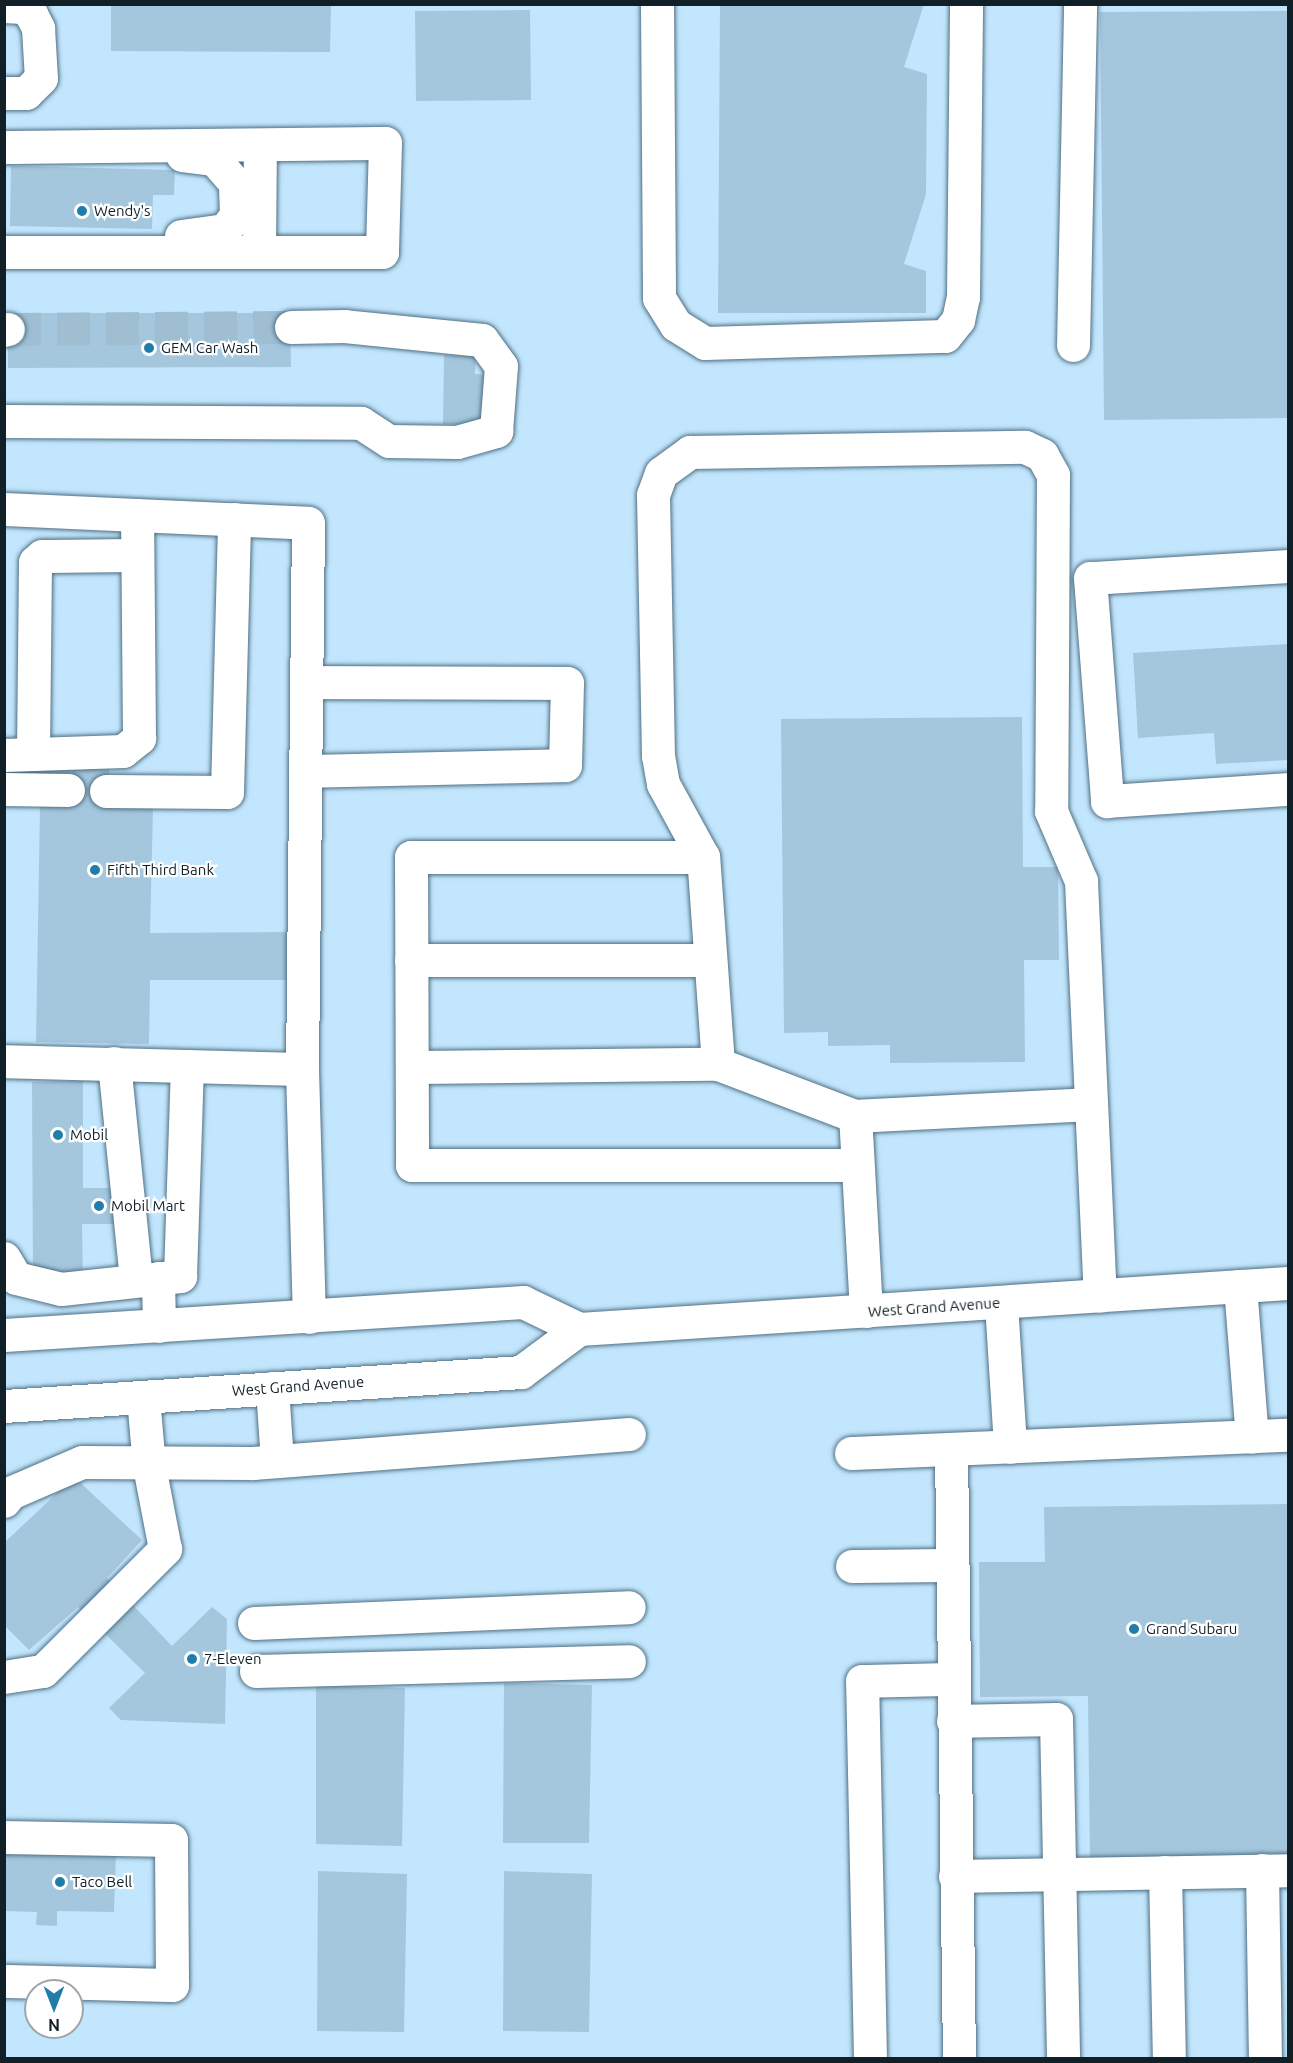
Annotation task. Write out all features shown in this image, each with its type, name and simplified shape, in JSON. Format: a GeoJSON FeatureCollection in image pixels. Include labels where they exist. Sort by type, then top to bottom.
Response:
{"type":"FeatureCollection","features":[{"type":"Feature","properties":{"kind":"main road"},"geometry":{"type":"LineString","coordinates":[[657,4],[659,298],[676,325],[705,343],[945,336],[958,321],[963,297],[966,4]]}},
{"type":"Feature","properties":{"kind":"main road"},"geometry":{"type":"LineString","coordinates":[[1073,345],[1080,4]]}},
{"type":"Feature","properties":{"kind":"main road"},"geometry":{"type":"LineString","coordinates":[[4,6],[23,7],[31,14],[38,28],[41,78],[26,93],[4,93]]}},
{"type":"Feature","properties":{"kind":"main road"},"geometry":{"type":"LineString","coordinates":[[4,147],[384,143],[382,252],[4,252]]}},
{"type":"Feature","properties":{"kind":"main road"},"geometry":{"type":"LineString","coordinates":[[259,252],[260,145]]}},
{"type":"Feature","properties":{"kind":"main road"},"geometry":{"type":"LineString","coordinates":[[78,252],[96,235],[168,237],[225,230],[236,214],[235,183],[214,159],[107,146]]}},
{"type":"Feature","properties":{"kind":"main road"},"geometry":{"type":"LineString","coordinates":[[4,421],[361,423],[389,441],[457,442],[495,431],[501,366],[482,340],[345,326],[291,327]]}},
{"type":"Feature","properties":{"kind":"main road"},"geometry":{"type":"LineString","coordinates":[[718,1064],[703,857],[663,784],[658,756],[653,495],[661,473],[690,452],[1025,447],[1042,455],[1053,475],[1052,811],[1081,881],[1100,1296]]}},
{"type":"Feature","properties":{"kind":"main road"},"geometry":{"type":"LineString","coordinates":[[4,509],[308,523],[302,1069],[309,1317]]}},
{"type":"Feature","properties":{"kind":"main road"},"geometry":{"type":"LineString","coordinates":[[137,515],[139,738],[123,751],[19,754],[35,562],[42,556],[137,555]]}},
{"type":"Feature","properties":{"kind":"main road"},"geometry":{"type":"LineString","coordinates":[[106,790],[227,792],[234,519]]}},
{"type":"Feature","properties":{"kind":"main road"},"geometry":{"type":"LineString","coordinates":[[1288,566],[1090,578],[1107,801],[1288,789]]}},
{"type":"Feature","properties":{"kind":"main road"},"geometry":{"type":"LineString","coordinates":[[305,771],[565,765],[567,683],[306,682]]}},
{"type":"Feature","properties":{"kind":"main road"},"geometry":{"type":"LineString","coordinates":[[4,789],[68,790]]}},
{"type":"Feature","properties":{"kind":"main road"},"geometry":{"type":"LineString","coordinates":[[703,857],[411,857],[412,1165],[855,1166]]}},
{"type":"Feature","properties":{"kind":"main road"},"geometry":{"type":"LineString","coordinates":[[411,960],[710,960]]}},
{"type":"Feature","properties":{"kind":"main road"},"geometry":{"type":"LineString","coordinates":[[4,1060],[302,1069]]}},
{"type":"Feature","properties":{"kind":"main road"},"geometry":{"type":"LineString","coordinates":[[114,1063],[158,1278]]}},
{"type":"Feature","properties":{"kind":"main road"},"geometry":{"type":"LineString","coordinates":[[412,1067],[718,1064],[855,1116],[1090,1104]]}},
{"type":"Feature","properties":{"kind":"main road"},"geometry":{"type":"LineString","coordinates":[[159,1326],[158,1278],[187,1066]]}},
{"type":"Feature","properties":{"kind":"main road"},"geometry":{"type":"LineString","coordinates":[[855,1116],[855,1166],[866,1311]]}},
{"type":"Feature","properties":{"kind":"main road"},"geometry":{"type":"LineString","coordinates":[[4,1258],[16,1278],[61,1289],[158,1278]]}},
{"type":"Feature","properties":{"kind":"main road","name":"West Grand Avenue"},"geometry":{"type":"LineString","coordinates":[[4,1335],[523,1302],[579,1329],[1288,1283]]}},
{"type":"Feature","properties":{"kind":"main road"},"geometry":{"type":"LineString","coordinates":[[1240,1286],[1252,1437]]}},
{"type":"Feature","properties":{"kind":"main road"},"geometry":{"type":"LineString","coordinates":[[56,1332],[61,1289]]}},
{"type":"Feature","properties":{"kind":"main road"},"geometry":{"type":"LineString","coordinates":[[1001,1303],[1010,1447]]}},
{"type":"Feature","properties":{"kind":"main road","name":"West Grand Avenue"},"geometry":{"type":"LineString","coordinates":[[4,1407],[521,1372],[579,1329]]}},
{"type":"Feature","properties":{"kind":"main road"},"geometry":{"type":"LineString","coordinates":[[265,1462],[272,1388]]}},
{"type":"Feature","properties":{"kind":"main road"},"geometry":{"type":"LineString","coordinates":[[4,1677],[42,1671],[165,1550],[148,1466],[143,1397]]}},
{"type":"Feature","properties":{"kind":"main road"},"geometry":{"type":"LineString","coordinates":[[4,1501],[10,1494],[82,1462],[148,1466],[265,1462],[628,1434]]}},
{"type":"Feature","properties":{"kind":"main road"},"geometry":{"type":"LineString","coordinates":[[851,1453],[1288,1436]]}},
{"type":"Feature","properties":{"kind":"main road"},"geometry":{"type":"LineString","coordinates":[[951,1449],[952,1721],[959,2058]]}},
{"type":"Feature","properties":{"kind":"main road"},"geometry":{"type":"LineString","coordinates":[[852,1566],[951,1565]]}},
{"type":"Feature","properties":{"kind":"main road"},"geometry":{"type":"LineString","coordinates":[[254,1623],[629,1607]]}},
{"type":"Feature","properties":{"kind":"main road"},"geometry":{"type":"LineString","coordinates":[[256,1671],[628,1661]]}},
{"type":"Feature","properties":{"kind":"main road"},"geometry":{"type":"LineString","coordinates":[[870,2058],[862,1681],[952,1679]]}},
{"type":"Feature","properties":{"kind":"main road"},"geometry":{"type":"LineString","coordinates":[[952,1721],[1056,1719],[1063,2058]]}},
{"type":"Feature","properties":{"kind":"main road"},"geometry":{"type":"LineString","coordinates":[[4,1837],[171,1840],[172,1985],[4,1981]]}},
{"type":"Feature","properties":{"kind":"main road"},"geometry":{"type":"LineString","coordinates":[[955,1876],[1275,1870],[1265,2058]]}},
{"type":"Feature","properties":{"kind":"main road"},"geometry":{"type":"LineString","coordinates":[[1165,1872],[1169,2058]]}},
{"type":"Feature","properties":{"kind":"building"},"geometry":{"type":"Polygon","coordinates":[[[111,4],[331,6],[330,52],[111,51],[111,4]]]}},
{"type":"Feature","properties":{"kind":"building"},"geometry":{"type":"Polygon","coordinates":[[[720,4],[924,4],[904,67],[927,74],[926,194],[904,264],[926,271],[926,313],[718,313],[720,4]]]}},
{"type":"Feature","properties":{"kind":"building"},"geometry":{"type":"Polygon","coordinates":[[[530,10],[531,100],[416,101],[415,11],[530,10]]]}},
{"type":"Feature","properties":{"kind":"building"},"geometry":{"type":"Polygon","coordinates":[[[1288,11],[1288,418],[1104,420],[1100,12],[1288,11]]]}},
{"type":"Feature","properties":{"kind":"building","name":"Wendy's"},"geometry":{"type":"Polygon","coordinates":[[[11,166],[175,170],[174,195],[153,195],[152,229],[10,226],[11,166]]]}},
{"type":"Feature","properties":{"kind":"building","name":"GEM Car Wash"},"geometry":{"type":"Polygon","coordinates":[[[8,313],[290,313],[291,367],[8,368],[8,313]]]}},
{"type":"Feature","properties":{"kind":"building"},"geometry":{"type":"Polygon","coordinates":[[[444,355],[476,356],[475,374],[491,375],[490,425],[443,424],[444,355]]]}},
{"type":"Feature","properties":{"kind":"building"},"geometry":{"type":"Polygon","coordinates":[[[1288,644],[1288,760],[1216,764],[1214,733],[1138,738],[1133,653],[1288,644]]]}},
{"type":"Feature","properties":{"kind":"building"},"geometry":{"type":"Polygon","coordinates":[[[1022,717],[1023,867],[1058,867],[1059,960],[1024,960],[1025,1062],[890,1063],[890,1045],[828,1046],[828,1032],[784,1033],[781,719],[1022,717]]]}},
{"type":"Feature","properties":{"kind":"building","name":"Fifth Third Bank"},"geometry":{"type":"Polygon","coordinates":[[[72,764],[109,765],[109,807],[153,807],[150,933],[295,932],[293,980],[150,980],[149,1044],[36,1042],[40,806],[73,806],[72,764]]]}},
{"type":"Feature","properties":{"kind":"building","name":"Mobil"},"geometry":{"type":"Polygon","coordinates":[[[83,1081],[83,1188],[116,1188],[116,1224],[82,1224],[83,1280],[33,1279],[32,1082],[83,1081]]]}},
{"type":"Feature","properties":{"kind":"building","name":"7-Eleven"},"geometry":{"type":"Polygon","coordinates":[[[74,1477],[142,1540],[107,1578],[172,1646],[212,1607],[227,1619],[225,1724],[121,1720],[109,1708],[145,1673],[78,1607],[29,1650],[4,1625],[4,1543],[74,1477]]]}},
{"type":"Feature","properties":{"kind":"building","name":"Grand Subaru"},"geometry":{"type":"Polygon","coordinates":[[[1288,1504],[1288,1858],[1090,1860],[1088,1696],[980,1697],[979,1562],[1045,1562],[1044,1507],[1288,1504]]]}},
{"type":"Feature","properties":{"kind":"building"},"geometry":{"type":"Polygon","coordinates":[[[504,1683],[592,1685],[589,1843],[503,1843],[504,1683]]]}},
{"type":"Feature","properties":{"kind":"building"},"geometry":{"type":"Polygon","coordinates":[[[316,1685],[405,1688],[402,1846],[316,1844],[316,1685]]]}},
{"type":"Feature","properties":{"kind":"building","name":"Taco Bell"},"geometry":{"type":"Polygon","coordinates":[[[4,1849],[116,1853],[114,1912],[57,1911],[57,1926],[36,1925],[37,1912],[4,1911],[4,1849]]]}},
{"type":"Feature","properties":{"kind":"building"},"geometry":{"type":"Polygon","coordinates":[[[318,1871],[407,1874],[404,2032],[317,2031],[318,1871]]]}},
{"type":"Feature","properties":{"kind":"building"},"geometry":{"type":"Polygon","coordinates":[[[504,1871],[592,1874],[589,2032],[503,2031],[504,1871]]]}},
{"type":"Feature","properties":{"kind":"tunnel"},"geometry":{"type":"LineString","coordinates":[[8,329],[291,327]]}},
{"type":"Feature","properties":{"kind":"place","name":"Wendy's"},"geometry":{"type":"Point","coordinates":[82,211]}},
{"type":"Feature","properties":{"kind":"place","name":"GEM Car Wash"},"geometry":{"type":"Point","coordinates":[149,348]}},
{"type":"Feature","properties":{"kind":"place","name":"Fifth Third Bank"},"geometry":{"type":"Point","coordinates":[95,870]}},
{"type":"Feature","properties":{"kind":"place","name":"Mobil"},"geometry":{"type":"Point","coordinates":[58,1135]}},
{"type":"Feature","properties":{"kind":"place","name":"Mobil Mart"},"geometry":{"type":"Point","coordinates":[99,1206]}},
{"type":"Feature","properties":{"kind":"place","name":"Grand Subaru"},"geometry":{"type":"Point","coordinates":[1134,1629]}},
{"type":"Feature","properties":{"kind":"place","name":"7-Eleven"},"geometry":{"type":"Point","coordinates":[192,1659]}},
{"type":"Feature","properties":{"kind":"place","name":"Taco Bell"},"geometry":{"type":"Point","coordinates":[60,1882]}}]}
